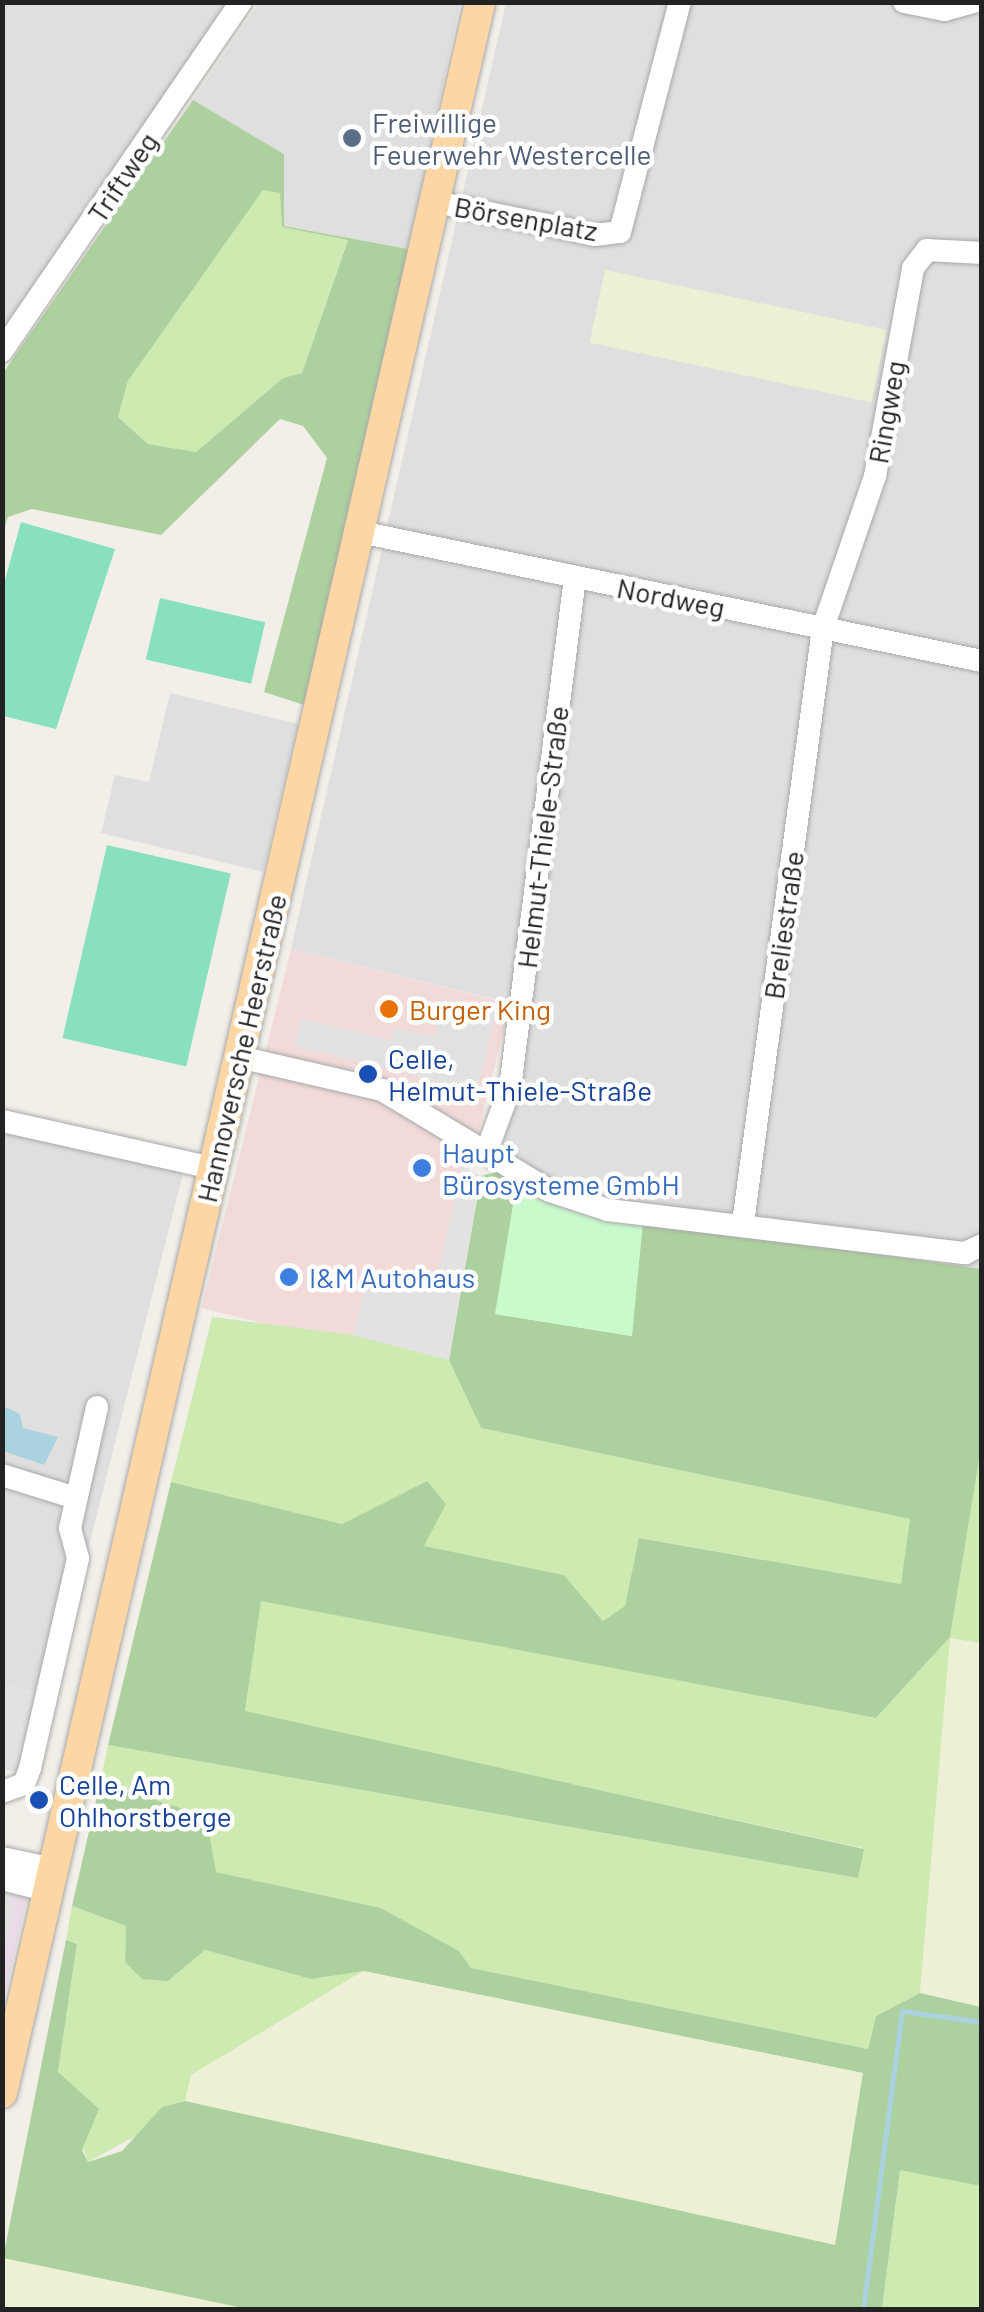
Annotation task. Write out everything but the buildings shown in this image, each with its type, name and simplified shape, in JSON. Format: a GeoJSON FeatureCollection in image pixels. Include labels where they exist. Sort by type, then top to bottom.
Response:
{"type":"FeatureCollection","features":[{"type":"Feature","properties":{"kind":"main road","name":"Hannoversche Heerstraße"},"geometry":{"type":"LineString","coordinates":[[2,2093],[480,2]]}},
{"type":"Feature","properties":{"kind":"street","name":"Triftweg"},"geometry":{"type":"LineString","coordinates":[[2,351],[241,2]]}},
{"type":"Feature","properties":{"kind":"street","name":"Börsenplatz"},"geometry":{"type":"LineString","coordinates":[[436,202],[595,236],[620,232],[680,2]]}},
{"type":"Feature","properties":{"kind":"street"},"geometry":{"type":"LineString","coordinates":[[904,2],[944,10],[974,2]]}},
{"type":"Feature","properties":{"kind":"street","name":"Ringweg"},"geometry":{"type":"LineString","coordinates":[[823,628],[875,476],[913,268],[927,250],[982,252]]}},
{"type":"Feature","properties":{"kind":"street","name":"Nordweg"},"geometry":{"type":"LineString","coordinates":[[360,532],[982,661]]}},
{"type":"Feature","properties":{"kind":"street","name":"Helmut-Thiele-Straße"},"geometry":{"type":"LineString","coordinates":[[487,1150],[510,1088],[575,578]]}},
{"type":"Feature","properties":{"kind":"street","name":"Breliestraße"},"geometry":{"type":"LineString","coordinates":[[743,1222],[823,628]]}},
{"type":"Feature","properties":{"kind":"street"},"geometry":{"type":"LineString","coordinates":[[240,1057],[382,1090],[487,1150],[550,1192],[608,1210],[743,1222],[965,1254],[981,1246]]}},
{"type":"Feature","properties":{"kind":"street"},"geometry":{"type":"LineString","coordinates":[[2,1121],[213,1168]]}},
{"type":"Feature","properties":{"kind":"street"},"geometry":{"type":"LineString","coordinates":[[2,1792],[24,1784],[30,1768],[78,1558],[70,1528],[97,1406]]}},
{"type":"Feature","properties":{"kind":"street"},"geometry":{"type":"LineString","coordinates":[[2,1474],[76,1498]]}},
{"type":"Feature","properties":{"kind":"street"},"geometry":{"type":"LineString","coordinates":[[2,1858],[52,1880]]}},
{"type":"Feature","properties":{"kind":"street"},"geometry":{"type":"LineString","coordinates":[[2,1879],[52,1880]]}},
{"type":"Feature","properties":{"kind":"shaded area"},"geometry":{"type":"Polygon","coordinates":[[[3,3],[228,3],[3,333],[3,3]]]}},
{"type":"Feature","properties":{"kind":"shaded area"},"geometry":{"type":"Polygon","coordinates":[[[259,3],[460,3],[408,249],[284,226],[284,154],[193,100],[259,3]]]}},
{"type":"Feature","properties":{"kind":"shaded area"},"geometry":{"type":"Polygon","coordinates":[[[506,3],[981,3],[981,1269],[570,1212],[500,1171],[522,1006],[291,949],[506,3]]]}},
{"type":"Feature","properties":{"kind":"shaded area"},"geometry":{"type":"Polygon","coordinates":[[[170,693],[298,724],[263,872],[101,833],[115,775],[149,782],[170,693]]]}},
{"type":"Feature","properties":{"kind":"shaded area"},"geometry":{"type":"Polygon","coordinates":[[[291,949],[510,1004],[421,1363],[201,1308],[291,949]]]}},
{"type":"Feature","properties":{"kind":"shaded area"},"geometry":{"type":"Polygon","coordinates":[[[444,1001],[496,1013],[477,1091],[294,1046],[301,1018],[391,1040],[395,1028],[435,1037],[444,1001]]]}},
{"type":"Feature","properties":{"kind":"shaded area"},"geometry":{"type":"Polygon","coordinates":[[[3,1128],[184,1169],[87,1554],[37,1693],[3,1685],[3,1128]]]}},
{"type":"Feature","properties":{"kind":"shaded area"},"geometry":{"type":"Polygon","coordinates":[[[462,1166],[481,1176],[449,1360],[353,1335],[369,1271],[435,1285],[462,1166]]]}},
{"type":"Feature","properties":{"kind":"shaded area"},"geometry":{"type":"Polygon","coordinates":[[[3,1685],[37,1693],[20,1773],[3,1769],[3,1685]]]}},
{"type":"Feature","properties":{"kind":"shaded area"},"geometry":{"type":"Polygon","coordinates":[[[3,1887],[15,1904],[3,1960],[3,1887]]]}},
{"type":"Feature","properties":{"kind":"shaded area"},"geometry":{"type":"Polygon","coordinates":[[[3,1892],[27,1898],[3,2004],[3,1892]]]}},
{"type":"Feature","properties":{"kind":"green space"},"geometry":{"type":"Polygon","coordinates":[[[193,100],[284,154],[284,226],[408,249],[304,705],[264,692],[327,458],[303,426],[280,419],[161,535],[32,509],[8,517],[3,533],[3,373],[193,100]],[[263,190],[128,381],[118,417],[148,444],[196,452],[283,378],[302,373],[348,240],[282,227],[280,193],[263,190]]]}},
{"type":"Feature","properties":{"kind":"green space"},"geometry":{"type":"Polygon","coordinates":[[[263,190],[281,193],[282,227],[348,239],[302,373],[283,378],[196,452],[148,444],[118,417],[128,381],[263,190]]]}},
{"type":"Feature","properties":{"kind":"green space"},"geometry":{"type":"Polygon","coordinates":[[[605,270],[887,330],[871,402],[590,342],[605,270]]]}},
{"type":"Feature","properties":{"kind":"green space"},"geometry":{"type":"Polygon","coordinates":[[[21,522],[115,549],[56,729],[3,716],[3,587],[21,522]]]}},
{"type":"Feature","properties":{"kind":"green space"},"geometry":{"type":"Polygon","coordinates":[[[160,598],[265,622],[251,684],[146,659],[160,598]]]}},
{"type":"Feature","properties":{"kind":"green space"},"geometry":{"type":"Polygon","coordinates":[[[107,845],[231,874],[186,1066],[62,1038],[107,845]]]}},
{"type":"Feature","properties":{"kind":"green space"},"geometry":{"type":"Polygon","coordinates":[[[500,1171],[517,1181],[496,1314],[631,1336],[643,1221],[981,1269],[981,1448],[950,1637],[876,1718],[261,1601],[245,1711],[864,1849],[858,1878],[108,1745],[171,1482],[342,1524],[427,1481],[446,1504],[424,1546],[564,1575],[603,1621],[625,1606],[639,1538],[901,1584],[910,1519],[481,1428],[449,1360],[481,1176],[500,1171]]]}},
{"type":"Feature","properties":{"kind":"green space"},"geometry":{"type":"Polygon","coordinates":[[[517,1181],[570,1212],[643,1221],[632,1336],[495,1314],[517,1181]]]}},
{"type":"Feature","properties":{"kind":"green space"},"geometry":{"type":"Polygon","coordinates":[[[212,1317],[353,1335],[449,1360],[481,1428],[911,1519],[901,1584],[640,1538],[625,1607],[603,1621],[564,1575],[423,1546],[427,1481],[342,1524],[171,1482],[212,1317]]]}},
{"type":"Feature","properties":{"kind":"green space"},"geometry":{"type":"Polygon","coordinates":[[[981,1448],[981,1643],[950,1638],[920,1993],[876,2016],[868,2049],[471,1968],[459,1951],[381,1908],[216,1872],[100,1783],[108,1745],[858,1878],[863,1848],[245,1712],[260,1600],[876,1718],[950,1637],[981,1448]]]}},
{"type":"Feature","properties":{"kind":"green space"},"geometry":{"type":"Polygon","coordinates":[[[950,1637],[981,1643],[981,2007],[920,1993],[950,1637]]]}},
{"type":"Feature","properties":{"kind":"green space"},"geometry":{"type":"Polygon","coordinates":[[[100,1783],[206,1816],[216,1872],[381,1908],[459,1951],[471,1968],[868,2049],[876,2016],[920,1993],[981,2007],[981,2186],[900,2170],[882,2309],[248,2309],[3,2258],[66,1940],[77,1944],[58,2072],[99,2109],[82,2150],[88,2162],[122,2151],[162,2107],[185,2101],[835,2245],[863,2073],[364,1971],[311,1979],[205,1950],[168,1981],[142,1979],[125,1962],[126,1926],[72,1906],[100,1783]]]}},
{"type":"Feature","properties":{"kind":"green space"},"geometry":{"type":"Polygon","coordinates":[[[72,1906],[126,1926],[125,1962],[168,1980],[205,1950],[311,1979],[363,1971],[191,2075],[185,2101],[162,2107],[152,2127],[88,2162],[58,2073],[77,1944],[66,1940],[72,1906]]]}},
{"type":"Feature","properties":{"kind":"green space"},"geometry":{"type":"Polygon","coordinates":[[[364,1971],[864,2073],[834,2246],[185,2101],[191,2075],[364,1971]]]}},
{"type":"Feature","properties":{"kind":"green space"},"geometry":{"type":"Polygon","coordinates":[[[900,2169],[981,2186],[981,2309],[882,2310],[900,2169]]]}},
{"type":"Feature","properties":{"kind":"green space"},"geometry":{"type":"Polygon","coordinates":[[[3,2258],[248,2309],[3,2309],[3,2258]]]}},
{"type":"Feature","properties":{"kind":"water"},"geometry":{"type":"Polygon","coordinates":[[[3,1406],[20,1414],[23,1428],[58,1437],[44,1465],[3,1451],[3,1406]]]}},
{"type":"Feature","properties":{"kind":"waterway"},"geometry":{"type":"LineString","coordinates":[[863,2310],[902,2011],[982,2022]]}},
{"type":"Feature","properties":{"kind":"place","name":"Freiwillige Feuerwehr Westercelle"},"geometry":{"type":"Point","coordinates":[352,138]}},
{"type":"Feature","properties":{"kind":"place","name":"Burger King"},"geometry":{"type":"Point","coordinates":[389,1009]}},
{"type":"Feature","properties":{"kind":"place","name":"Celle, Helmut-Thiele-Straße"},"geometry":{"type":"Point","coordinates":[368,1074]}},
{"type":"Feature","properties":{"kind":"place","name":"Haupt Bürosysteme GmbH"},"geometry":{"type":"Point","coordinates":[422,1168]}},
{"type":"Feature","properties":{"kind":"place","name":"I&M Autohaus"},"geometry":{"type":"Point","coordinates":[289,1277]}},
{"type":"Feature","properties":{"kind":"place","name":"Celle, Am Ohlhorstberge"},"geometry":{"type":"Point","coordinates":[39,1800]}}]}
